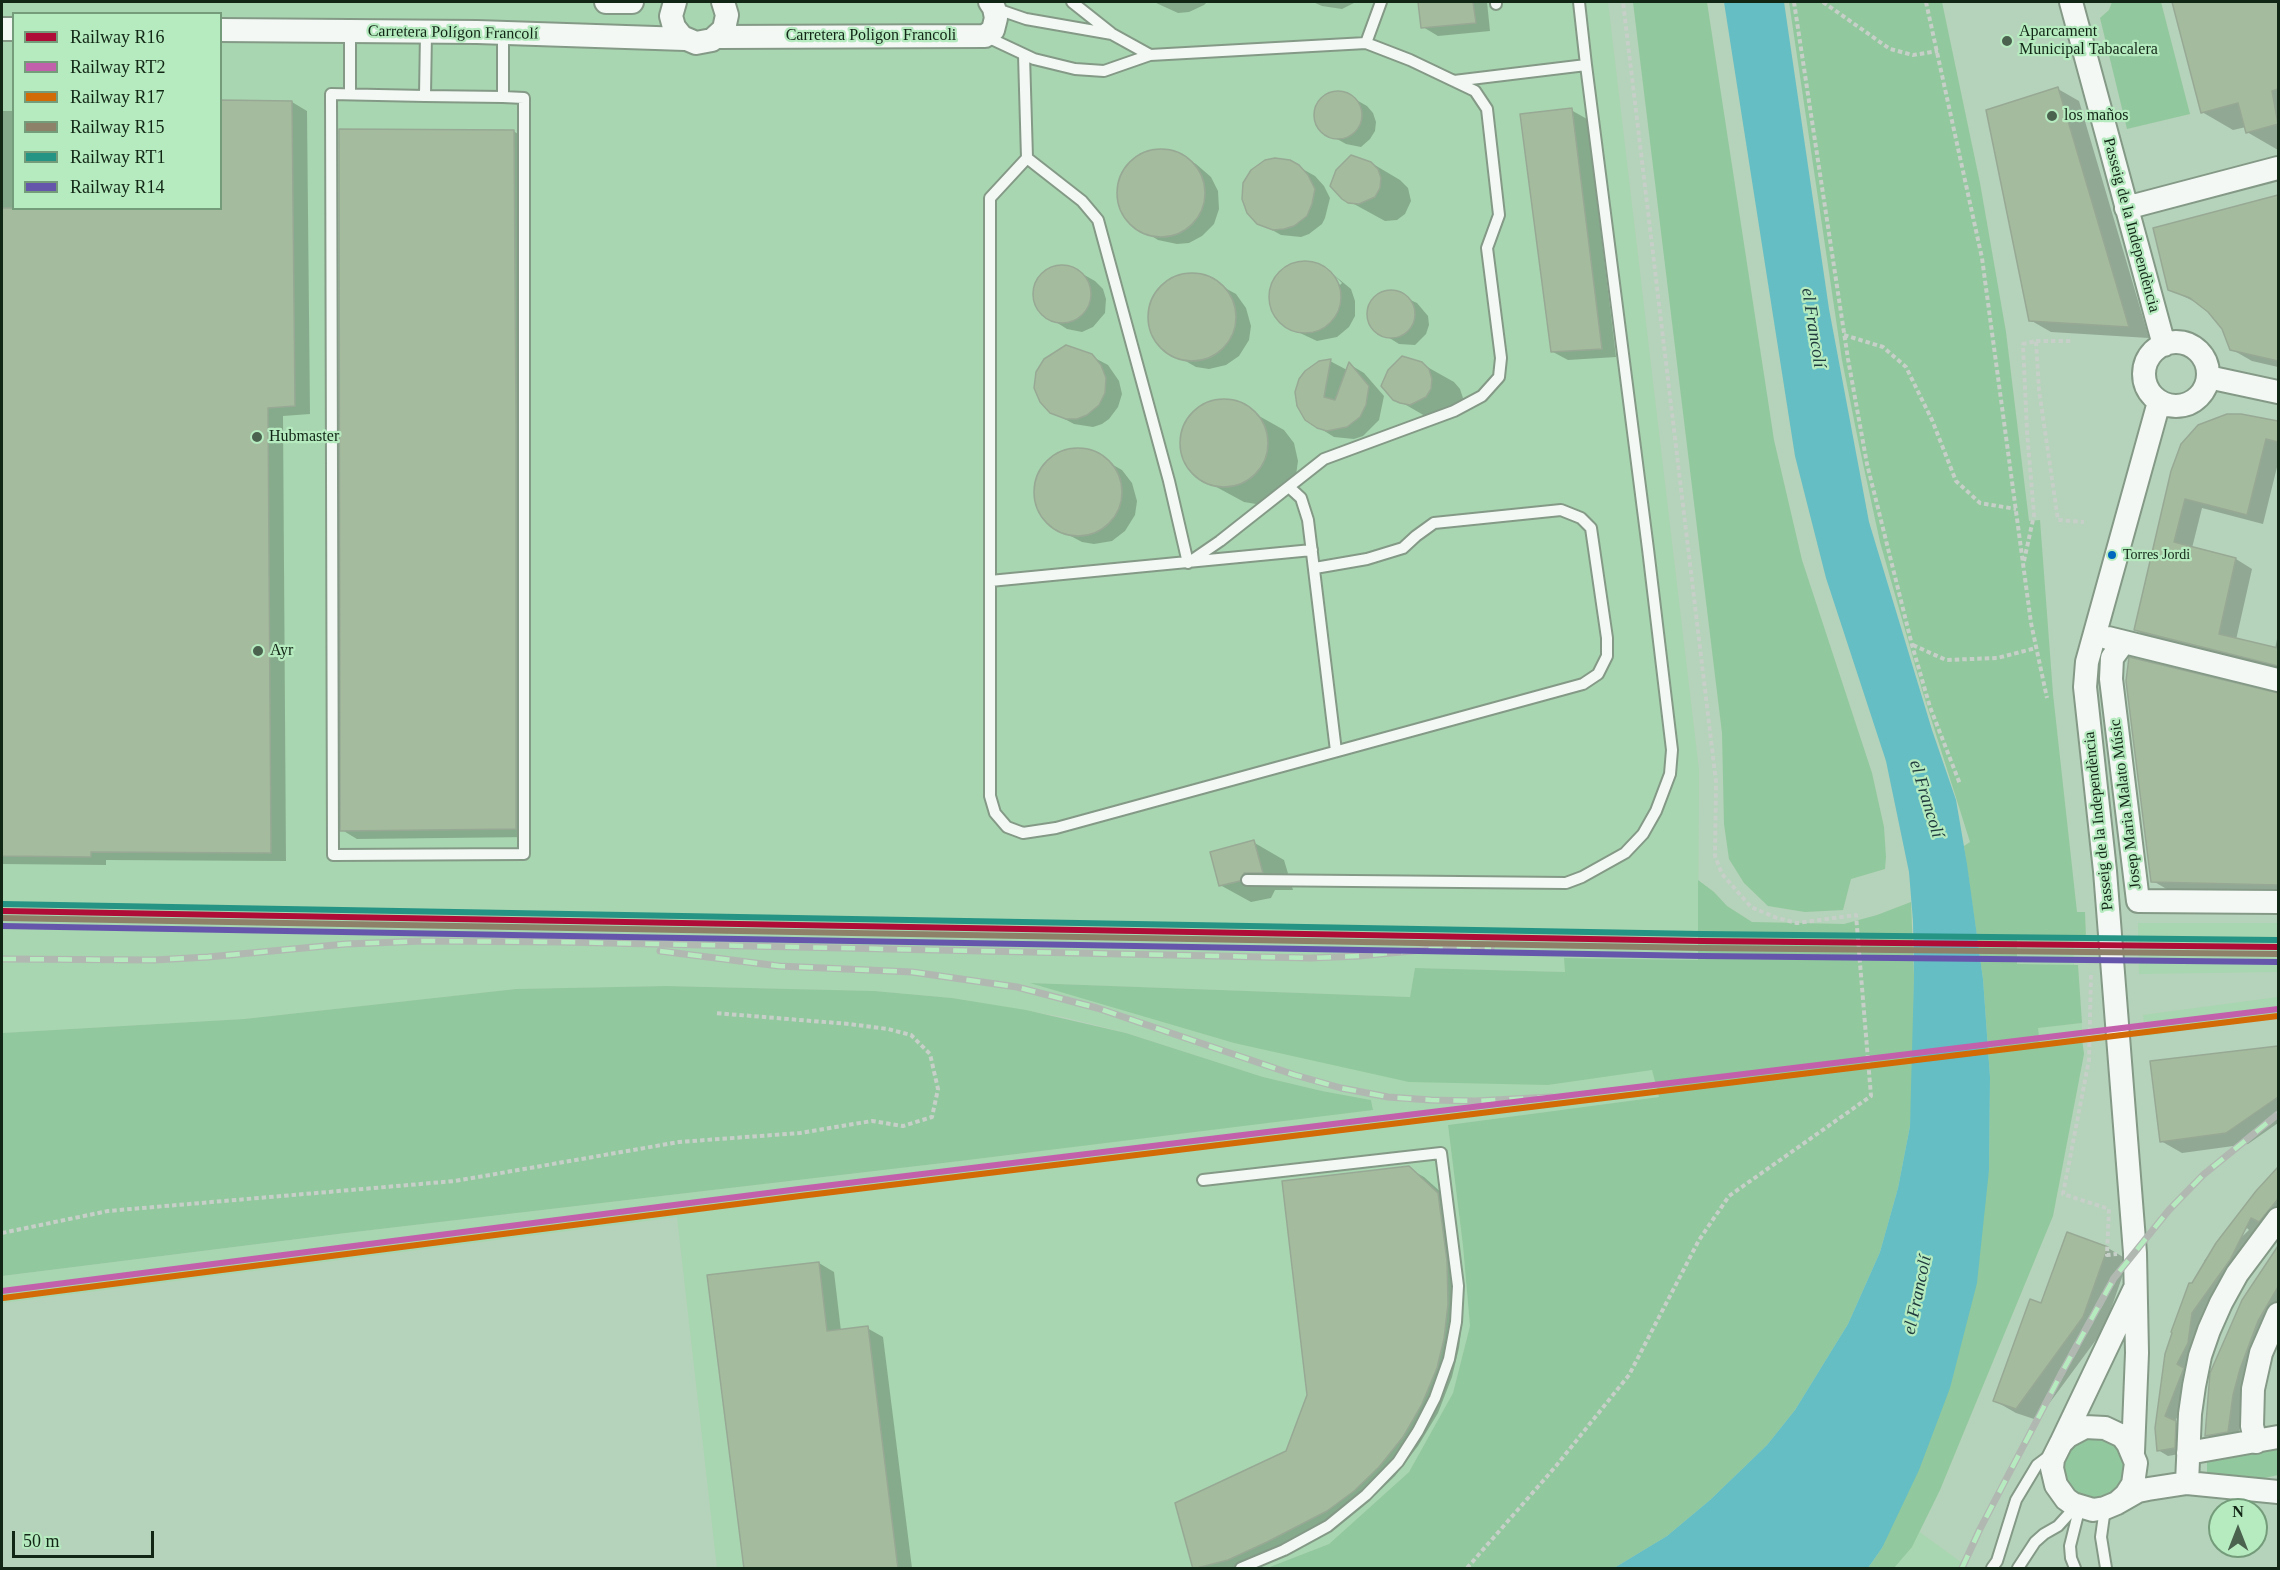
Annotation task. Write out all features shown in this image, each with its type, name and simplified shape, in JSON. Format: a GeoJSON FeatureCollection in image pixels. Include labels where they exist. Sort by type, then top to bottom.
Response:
{"type":"FeatureCollection","features":[{"type":"Feature","properties":{"kind":"street"},"geometry":{"type":"LineString","coordinates":[[606,2],[632,2]]}},
{"type":"Feature","properties":{"kind":"street"},"geometry":{"type":"LineString","coordinates":[[675,2],[672,20],[676,31],[685,39]]}},
{"type":"Feature","properties":{"kind":"street"},"geometry":{"type":"LineString","coordinates":[[717,37],[724,29],[727,20],[723,2]]}},
{"type":"Feature","properties":{"kind":"street","name":"Passeig de la Independència"},"geometry":{"type":"LineString","coordinates":[[2071,2],[2164,345]]}},
{"type":"Feature","properties":{"kind":"street"},"geometry":{"type":"LineString","coordinates":[[985,36],[993,30],[996,18],[992,4]]}},
{"type":"Feature","properties":{"kind":"street","name":"Carretera Polígon Francolí"},"geometry":{"type":"LineString","coordinates":[[222,30],[503,33],[685,39],[701,43],[717,37]]}},
{"type":"Feature","properties":{"kind":"street","name":"Carretera Poligon Francoli"},"geometry":{"type":"LineString","coordinates":[[717,37],[985,36]]}},
{"type":"Feature","properties":{"kind":"street"},"geometry":{"type":"LineString","coordinates":[[2126,207],[2278,168]]}},
{"type":"Feature","properties":{"kind":"street"},"geometry":{"type":"LineString","coordinates":[[2180,343],[2195,349],[2205,361],[2208,377],[2203,391],[2187,404],[2173,406],[2159,402],[2147,388],[2144,370],[2152,352],[2164,345],[2180,343]]}},
{"type":"Feature","properties":{"kind":"street"},"geometry":{"type":"LineString","coordinates":[[2208,377],[2278,392]]}},
{"type":"Feature","properties":{"kind":"street","name":"Passeig de la Independència"},"geometry":{"type":"LineString","coordinates":[[2133,1455],[2137,1353],[2135,1253],[2106,871],[2085,687],[2087,662],[2159,402]]}},
{"type":"Feature","properties":{"kind":"street"},"geometry":{"type":"LineString","coordinates":[[2095,635],[2278,680]]}},
{"type":"Feature","properties":{"kind":"street","name":"Josep Maria Malato Músic"},"geometry":{"type":"LineString","coordinates":[[2123,643],[2112,658],[2111,679],[2138,901],[2278,902]]}},
{"type":"Feature","properties":{"kind":"street"},"geometry":{"type":"LineString","coordinates":[[2187,1483],[2190,1414],[2200,1356],[2221,1303],[2238,1274],[2278,1219]]}},
{"type":"Feature","properties":{"kind":"street","name":"Passeig de la Independència"},"geometry":{"type":"LineString","coordinates":[[2058,1447],[2136,1286]]}},
{"type":"Feature","properties":{"kind":"street"},"geometry":{"type":"LineString","coordinates":[[2267,1439],[2252,1426],[2253,1389],[2261,1353],[2278,1314]]}},
{"type":"Feature","properties":{"kind":"street"},"geometry":{"type":"LineString","coordinates":[[2111,1505],[2126,1495],[2133,1484],[2136,1463],[2122,1436],[2104,1428],[2085,1427],[2067,1436],[2058,1447],[2052,1468],[2056,1485],[2066,1499],[2079,1506],[2093,1510],[2111,1505],[2148,1489],[2187,1483],[2278,1492]]}},
{"type":"Feature","properties":{"kind":"street"},"geometry":{"type":"LineString","coordinates":[[2188,1453],[2267,1439]]}},
{"type":"Feature","properties":{"kind":"street"},"geometry":{"type":"LineString","coordinates":[[2133,1455],[2155,1471],[2187,1483]]}},
{"type":"Feature","properties":{"kind":"lane"},"geometry":{"type":"LineString","coordinates":[[1072,2],[1112,34],[1150,55]]}},
{"type":"Feature","properties":{"kind":"lane"},"geometry":{"type":"LineString","coordinates":[[1366,44],[1381,2]]}},
{"type":"Feature","properties":{"kind":"lane"},"geometry":{"type":"LineString","coordinates":[[1247,879],[1566,883],[1582,877],[1625,853],[1643,834],[1656,812],[1670,774],[1672,750],[1579,2]]}},
{"type":"Feature","properties":{"kind":"lane"},"geometry":{"type":"LineString","coordinates":[[992,4],[1026,19],[1112,34]]}},
{"type":"Feature","properties":{"kind":"lane"},"geometry":{"type":"LineString","coordinates":[[350,31],[350,94]]}},
{"type":"Feature","properties":{"kind":"lane"},"geometry":{"type":"LineString","coordinates":[[425,96],[426,32]]}},
{"type":"Feature","properties":{"kind":"lane"},"geometry":{"type":"LineString","coordinates":[[503,33],[503,97]]}},
{"type":"Feature","properties":{"kind":"lane"},"geometry":{"type":"LineString","coordinates":[[985,36],[1024,55],[1075,69],[1104,71],[1150,55],[1366,44],[1410,60],[1475,90],[1487,109],[1499,215],[1487,248],[1501,358],[1499,377],[1482,396],[1454,411],[1324,459],[1220,541],[1188,563]]}},
{"type":"Feature","properties":{"kind":"lane"},"geometry":{"type":"LineString","coordinates":[[1024,55],[1027,158],[990,198],[990,796],[995,813],[1007,827],[1023,833],[1056,828],[1583,684],[1598,674],[1607,656],[1607,638],[1592,528],[1581,518],[1561,510],[1434,524],[1403,548],[1367,559],[1314,568]]}},
{"type":"Feature","properties":{"kind":"lane"},"geometry":{"type":"LineString","coordinates":[[1454,81],[1586,65]]}},
{"type":"Feature","properties":{"kind":"lane"},"geometry":{"type":"LineString","coordinates":[[331,94],[425,96],[524,98],[524,854],[333,855],[331,94]]}},
{"type":"Feature","properties":{"kind":"lane"},"geometry":{"type":"LineString","coordinates":[[1027,158],[1082,201],[1098,220],[1166,469],[1188,563]]}},
{"type":"Feature","properties":{"kind":"lane"},"geometry":{"type":"LineString","coordinates":[[1289,487],[1301,498],[1308,520],[1336,751]]}},
{"type":"Feature","properties":{"kind":"lane"},"geometry":{"type":"LineString","coordinates":[[990,581],[1312,550]]}},
{"type":"Feature","properties":{"kind":"lane"},"geometry":{"type":"LineString","coordinates":[[1203,1180],[1441,1153],[1458,1286],[1456,1322],[1449,1359],[1435,1398],[1398,1462],[1366,1495],[1328,1526],[1284,1550],[1241,1569]]}},
{"type":"Feature","properties":{"kind":"lane"},"geometry":{"type":"LineString","coordinates":[[1997,1566],[2016,1500],[2037,1465],[2058,1447]]}},
{"type":"Feature","properties":{"kind":"lane"},"geometry":{"type":"LineString","coordinates":[[2106,1569],[2101,1537],[2111,1505]]}},
{"type":"Feature","properties":{"kind":"lane"},"geometry":{"type":"LineString","coordinates":[[2018,1569],[2035,1542],[2058,1526],[2079,1506]]}},
{"type":"Feature","properties":{"kind":"lane"},"geometry":{"type":"LineString","coordinates":[[2075,1569],[2070,1546],[2079,1506]]}},
{"type":"Feature","properties":{"kind":"path"},"geometry":{"type":"LineString","coordinates":[[1467,1569],[1556,1466],[1629,1375],[1699,1240],[1729,1196],[1871,1096],[1856,915],[1797,923],[1777,918],[1751,907],[1722,874],[1715,856],[1716,782],[1623,2]]}},
{"type":"Feature","properties":{"kind":"path"},"geometry":{"type":"LineString","coordinates":[[1794,2],[1844,335],[1868,464],[1886,546],[1912,645],[1930,707],[1960,783]]}},
{"type":"Feature","properties":{"kind":"path"},"geometry":{"type":"LineString","coordinates":[[1823,2],[1890,49],[1913,55],[1938,51]]}},
{"type":"Feature","properties":{"kind":"path"},"geometry":{"type":"LineString","coordinates":[[1926,2],[1982,258],[2031,623],[2047,698]]}},
{"type":"Feature","properties":{"kind":"path"},"geometry":{"type":"LineString","coordinates":[[1844,335],[1883,347],[1906,367],[1932,420],[1956,481],[1980,502],[2016,509]]}},
{"type":"Feature","properties":{"kind":"path"},"geometry":{"type":"LineString","coordinates":[[2024,565],[2034,515],[2023,344],[2036,341],[2073,341]]}},
{"type":"Feature","properties":{"kind":"path"},"geometry":{"type":"LineString","coordinates":[[2036,341],[2039,390],[2058,520],[2084,522]]}},
{"type":"Feature","properties":{"kind":"path"},"geometry":{"type":"LineString","coordinates":[[1912,645],[1946,660],[1997,658],[2036,648]]}},
{"type":"Feature","properties":{"kind":"path"},"geometry":{"type":"LineString","coordinates":[[2091,963],[2089,1060],[2063,1194],[2109,1209],[2107,1255],[2135,1253]]}},
{"type":"Feature","properties":{"kind":"path"},"geometry":{"type":"LineString","coordinates":[[2,1233],[108,1211],[454,1181],[679,1142],[800,1133],[872,1121],[903,1126],[932,1117],[938,1089],[930,1054],[911,1035],[888,1029],[849,1024],[715,1013]]}},
{"type":"Feature","properties":{"kind":"shaded area"},"geometry":{"type":"Polygon","coordinates":[[[2,2],[1608,2],[1699,770],[1698,960],[1565,958],[1566,972],[1415,968],[1410,997],[1033,983],[1234,1043],[1548,1085],[1652,1069],[1659,1097],[1448,1125],[1470,1326],[1453,1393],[1409,1472],[1329,1544],[1267,1568],[717,1568],[677,1217],[2,1303],[2,1276],[1373,1109],[1371,1100],[1263,1077],[1127,1033],[1064,1017],[952,998],[874,991],[666,986],[516,989],[244,1019],[2,1033],[2,2]]]}},
{"type":"Feature","properties":{"kind":"shaded area"},"geometry":{"type":"Polygon","coordinates":[[[1633,2],[1707,2],[1774,440],[1802,560],[1872,773],[1884,827],[1885,869],[1851,879],[1843,910],[1805,912],[1768,906],[1744,883],[1729,859],[1724,824],[1722,733],[1633,2]]]}},
{"type":"Feature","properties":{"kind":"shaded area"},"geometry":{"type":"Polygon","coordinates":[[[1789,2],[1942,2],[1980,183],[2006,332],[2029,521],[2040,520],[2053,694],[2077,912],[2085,912],[2086,938],[2017,938],[2017,964],[2078,965],[2082,1023],[2038,1028],[2040,1045],[2082,1039],[2084,1054],[2053,1216],[1940,1490],[1912,1547],[1894,1568],[1868,1568],[1882,1548],[1989,1170],[1990,1077],[1983,979],[1964,846],[1970,842],[1923,693],[1880,542],[1859,445],[1842,360],[1789,2]]]}},
{"type":"Feature","properties":{"kind":"shaded area"},"geometry":{"type":"Polygon","coordinates":[[[2112,2],[2161,2],[2190,114],[2127,129],[2100,18],[2109,10],[2112,2]]]}},
{"type":"Feature","properties":{"kind":"shaded area"},"geometry":{"type":"Polygon","coordinates":[[[1698,880],[1727,906],[1752,922],[1844,924],[1911,902],[1914,976],[1913,1073],[1910,1126],[1898,1188],[1880,1252],[1848,1324],[1795,1410],[1767,1445],[1710,1500],[1667,1536],[1614,1568],[1267,1568],[1329,1544],[1409,1472],[1453,1393],[1470,1326],[1448,1125],[1659,1097],[1652,1070],[1548,1085],[1409,1082],[1234,1043],[1030,983],[1410,997],[1415,968],[1565,972],[1564,958],[1698,960],[1698,880]]]}},
{"type":"Feature","properties":{"kind":"shaded area"},"geometry":{"type":"Polygon","coordinates":[[[2138,923],[2278,923],[2278,972],[2139,974],[2138,923]]]}},
{"type":"Feature","properties":{"kind":"shaded area"},"geometry":{"type":"Polygon","coordinates":[[[2017,938],[2073,939],[2074,965],[2017,964],[2017,938]]]}},
{"type":"Feature","properties":{"kind":"shaded area"},"geometry":{"type":"Polygon","coordinates":[[[666,986],[874,991],[952,998],[1026,1010],[1126,1033],[1263,1077],[1371,1100],[1373,1110],[2,1276],[2,1033],[244,1019],[516,989],[666,986]]]}},
{"type":"Feature","properties":{"kind":"shaded area"},"geometry":{"type":"Polygon","coordinates":[[[2278,997],[2278,1018],[2146,1036],[2143,1015],[2278,997]]]}},
{"type":"Feature","properties":{"kind":"shaded area"},"geometry":{"type":"Polygon","coordinates":[[[2082,1023],[2082,1039],[2040,1045],[2037,1028],[2082,1023]]]}},
{"type":"Feature","properties":{"kind":"shaded area"},"geometry":{"type":"Polygon","coordinates":[[[2095,1436],[2115,1443],[2122,1451],[2127,1472],[2118,1491],[2093,1500],[2074,1492],[2067,1484],[2063,1473],[2064,1462],[2074,1444],[2084,1438],[2095,1436]]]}},
{"type":"Feature","properties":{"kind":"shaded area"},"geometry":{"type":"Polygon","coordinates":[[[2278,1442],[2278,1475],[2256,1480],[2207,1473],[2207,1456],[2278,1442]]]}},
{"type":"Feature","properties":{"kind":"shaded area"},"geometry":{"type":"Polygon","coordinates":[[[1914,1528],[1969,1568],[1889,1568],[1914,1528]]]}},
{"type":"Feature","properties":{"kind":"water","name":"el Francolí"},"geometry":{"type":"Polygon","coordinates":[[[1724,2],[1784,2],[1829,309],[1869,522],[1932,730],[1956,800],[1983,979],[1990,1077],[1989,1170],[1977,1283],[1950,1388],[1919,1470],[1882,1548],[1868,1568],[1614,1568],[1667,1536],[1710,1500],[1767,1445],[1795,1410],[1848,1324],[1880,1252],[1898,1188],[1910,1126],[1914,976],[1909,872],[1886,761],[1826,578],[1795,456],[1724,2]]]}},
{"type":"Feature","properties":{"kind":"building"},"geometry":{"type":"Polygon","coordinates":[[[1418,2],[1473,2],[1476,23],[1421,28],[1418,2]]]}},
{"type":"Feature","properties":{"kind":"building"},"geometry":{"type":"Polygon","coordinates":[[[2172,2],[2278,2],[2278,89],[2272,91],[2278,124],[2246,133],[2238,103],[2201,113],[2172,2]]]}},
{"type":"Feature","properties":{"kind":"building"},"geometry":{"type":"Polygon","coordinates":[[[2058,87],[2129,327],[2029,321],[1986,110],[2058,87]]]}},
{"type":"Feature","properties":{"kind":"building"},"geometry":{"type":"Polygon","coordinates":[[[1338,91],[1355,98],[1362,115],[1355,132],[1338,139],[1321,132],[1314,115],[1321,98],[1338,91]]]}},
{"type":"Feature","properties":{"kind":"building"},"geometry":{"type":"Polygon","coordinates":[[[222,100],[292,101],[295,406],[268,408],[271,853],[91,852],[91,857],[2,856],[2,208],[12,208],[12,210],[222,210],[222,100]]]}},
{"type":"Feature","properties":{"kind":"building"},"geometry":{"type":"Polygon","coordinates":[[[1572,108],[1602,349],[1551,352],[1520,114],[1572,108]]]}},
{"type":"Feature","properties":{"kind":"building"},"geometry":{"type":"Polygon","coordinates":[[[339,129],[514,130],[516,829],[340,831],[339,129]]]}},
{"type":"Feature","properties":{"kind":"building"},"geometry":{"type":"Polygon","coordinates":[[[1161,149],[1178,153],[1192,162],[1201,176],[1205,193],[1201,210],[1192,224],[1178,233],[1161,237],[1144,233],[1130,224],[1121,210],[1117,193],[1121,176],[1130,162],[1144,153],[1161,149]]]}},
{"type":"Feature","properties":{"kind":"building"},"geometry":{"type":"Polygon","coordinates":[[[1351,155],[1371,162],[1378,169],[1381,178],[1380,188],[1375,197],[1359,204],[1348,203],[1330,186],[1336,170],[1351,155]]]}},
{"type":"Feature","properties":{"kind":"building"},"geometry":{"type":"Polygon","coordinates":[[[1275,158],[1290,160],[1299,165],[1308,175],[1315,189],[1307,216],[1294,226],[1273,230],[1257,224],[1247,213],[1242,199],[1243,183],[1251,170],[1265,160],[1275,158]]]}},
{"type":"Feature","properties":{"kind":"building"},"geometry":{"type":"Polygon","coordinates":[[[2278,195],[2278,361],[2230,350],[2222,329],[2208,312],[2190,298],[2168,290],[2153,228],[2278,195]]]}},
{"type":"Feature","properties":{"kind":"building"},"geometry":{"type":"Polygon","coordinates":[[[1305,261],[1325,267],[1335,277],[1341,297],[1335,317],[1325,327],[1305,333],[1285,327],[1275,317],[1269,297],[1275,277],[1285,267],[1305,261]]]}},
{"type":"Feature","properties":{"kind":"building"},"geometry":{"type":"Polygon","coordinates":[[[1056,265],[1068,265],[1083,273],[1091,288],[1091,300],[1083,315],[1068,323],[1056,323],[1041,315],[1033,300],[1033,288],[1041,273],[1056,265]]]}},
{"type":"Feature","properties":{"kind":"building"},"geometry":{"type":"Polygon","coordinates":[[[1192,273],[1209,277],[1223,286],[1232,300],[1236,317],[1232,334],[1223,348],[1209,357],[1192,361],[1175,357],[1161,348],[1152,334],[1148,317],[1152,300],[1161,286],[1175,277],[1192,273]]]}},
{"type":"Feature","properties":{"kind":"building"},"geometry":{"type":"Polygon","coordinates":[[[1391,290],[1408,297],[1415,314],[1408,331],[1391,338],[1374,331],[1367,314],[1374,297],[1391,290]]]}},
{"type":"Feature","properties":{"kind":"building"},"geometry":{"type":"Polygon","coordinates":[[[1066,345],[1092,354],[1101,365],[1106,378],[1105,393],[1099,405],[1087,415],[1077,419],[1066,419],[1050,413],[1040,402],[1034,388],[1036,372],[1044,359],[1066,345]]]}},
{"type":"Feature","properties":{"kind":"building"},"geometry":{"type":"Polygon","coordinates":[[[1402,356],[1422,362],[1429,369],[1432,379],[1431,389],[1426,397],[1410,405],[1393,400],[1381,386],[1388,370],[1402,356]]]}},
{"type":"Feature","properties":{"kind":"building"},"geometry":{"type":"Polygon","coordinates":[[[1331,359],[1324,397],[1335,400],[1349,362],[1369,386],[1366,405],[1360,417],[1347,427],[1327,431],[1305,420],[1297,406],[1295,392],[1299,379],[1305,371],[1319,361],[1331,359]]]}},
{"type":"Feature","properties":{"kind":"building"},"geometry":{"type":"Polygon","coordinates":[[[1224,399],[1241,403],[1255,412],[1264,426],[1268,443],[1264,460],[1255,474],[1241,483],[1224,487],[1207,483],[1193,474],[1184,460],[1180,443],[1184,426],[1193,412],[1207,403],[1224,399]]]}},
{"type":"Feature","properties":{"kind":"building"},"geometry":{"type":"Polygon","coordinates":[[[2227,414],[2241,414],[2278,421],[2278,442],[2266,439],[2247,515],[2185,499],[2174,542],[2236,558],[2219,634],[2278,648],[2278,666],[2134,630],[2171,471],[2181,444],[2198,425],[2227,414]]]}},
{"type":"Feature","properties":{"kind":"building"},"geometry":{"type":"Polygon","coordinates":[[[1078,448],[1095,452],[1109,461],[1118,475],[1122,492],[1118,509],[1109,523],[1095,532],[1078,536],[1061,532],[1047,523],[1038,509],[1034,492],[1038,475],[1047,461],[1061,452],[1078,448]]]}},
{"type":"Feature","properties":{"kind":"building"},"geometry":{"type":"Polygon","coordinates":[[[2129,657],[2278,693],[2278,885],[2151,882],[2126,681],[2129,657]]]}},
{"type":"Feature","properties":{"kind":"building"},"geometry":{"type":"Polygon","coordinates":[[[1254,840],[1263,873],[1244,873],[1240,881],[1219,886],[1210,852],[1254,840]]]}},
{"type":"Feature","properties":{"kind":"building"},"geometry":{"type":"Polygon","coordinates":[[[2278,1046],[2278,1097],[2226,1133],[2160,1142],[2150,1061],[2278,1046]]]}},
{"type":"Feature","properties":{"kind":"building"},"geometry":{"type":"Polygon","coordinates":[[[1409,1166],[1438,1193],[1447,1261],[1448,1304],[1444,1339],[1437,1368],[1422,1404],[1403,1437],[1379,1467],[1354,1491],[1327,1511],[1228,1560],[1193,1569],[1175,1503],[1286,1451],[1307,1395],[1282,1181],[1409,1166]]]}},
{"type":"Feature","properties":{"kind":"building"},"geometry":{"type":"Polygon","coordinates":[[[2278,1167],[2278,1199],[2259,1222],[2251,1218],[2230,1260],[2192,1313],[2188,1343],[2177,1364],[2184,1368],[2165,1416],[2176,1421],[2175,1448],[2157,1451],[2155,1428],[2165,1354],[2189,1283],[2192,1283],[2216,1243],[2256,1191],[2278,1167]]]}},
{"type":"Feature","properties":{"kind":"building"},"geometry":{"type":"Polygon","coordinates":[[[2067,1232],[2108,1247],[2083,1317],[2016,1409],[1993,1401],[2030,1299],[2041,1303],[2067,1232]]]}},
{"type":"Feature","properties":{"kind":"building"},"geometry":{"type":"Polygon","coordinates":[[[2278,1246],[2278,1287],[2258,1321],[2240,1369],[2233,1395],[2228,1432],[2205,1436],[2210,1373],[2242,1300],[2278,1246]]]}},
{"type":"Feature","properties":{"kind":"building"},"geometry":{"type":"Polygon","coordinates":[[[819,1262],[827,1331],[868,1326],[898,1569],[744,1569],[707,1275],[819,1262]]]}},
{"type":"Feature","properties":{"kind":"railway"},"geometry":{"type":"LineString","coordinates":[[2,959],[154,960],[346,944],[424,941],[1310,958],[1432,949],[1491,948]]}},
{"type":"Feature","properties":{"kind":"railway"},"geometry":{"type":"LineString","coordinates":[[660,951],[779,966],[912,972],[1017,987],[1097,1008],[1295,1075],[1341,1088],[1388,1097],[1475,1101],[1551,1097]]}},
{"type":"Feature","properties":{"kind":"railway"},"geometry":{"type":"LineString","coordinates":[[1962,1568],[2061,1374],[2114,1278],[2169,1210],[2203,1175],[2278,1114]]}},
{"type":"Feature","properties":{"kind":"rail line","name":"RT1"},"geometry":{"type":"LineString","coordinates":[[2,904],[1702,934],[2278,940]]}},
{"type":"Feature","properties":{"kind":"rail line","name":"R16"},"geometry":{"type":"LineString","coordinates":[[2,911],[1702,941],[2278,947]]}},
{"type":"Feature","properties":{"kind":"rail line","name":"R15"},"geometry":{"type":"LineString","coordinates":[[2,918],[1702,948],[2278,954]]}},
{"type":"Feature","properties":{"kind":"rail line","name":"R14"},"geometry":{"type":"LineString","coordinates":[[2,926],[1702,956],[2278,962]]}},
{"type":"Feature","properties":{"kind":"rail line","name":"RT2"},"geometry":{"type":"LineString","coordinates":[[2,1291],[799,1189],[2278,1009]]}},
{"type":"Feature","properties":{"kind":"rail line","name":"R17"},"geometry":{"type":"LineString","coordinates":[[3,1298],[800,1196],[2278,1016]]}},
{"type":"Feature","properties":{"kind":"place","name":"Aparcament Municipal Tabacalera"},"geometry":{"type":"Point","coordinates":[2007,41]}},
{"type":"Feature","properties":{"kind":"place","name":"los maños"},"geometry":{"type":"Point","coordinates":[2052,116]}},
{"type":"Feature","properties":{"kind":"place","name":"Hubmaster"},"geometry":{"type":"Point","coordinates":[257,437]}},
{"type":"Feature","properties":{"kind":"place","name":"Torres Jordi"},"geometry":{"type":"Point","coordinates":[2112,555]}},
{"type":"Feature","properties":{"kind":"place","name":"Ayr"},"geometry":{"type":"Point","coordinates":[258,651]}}]}
